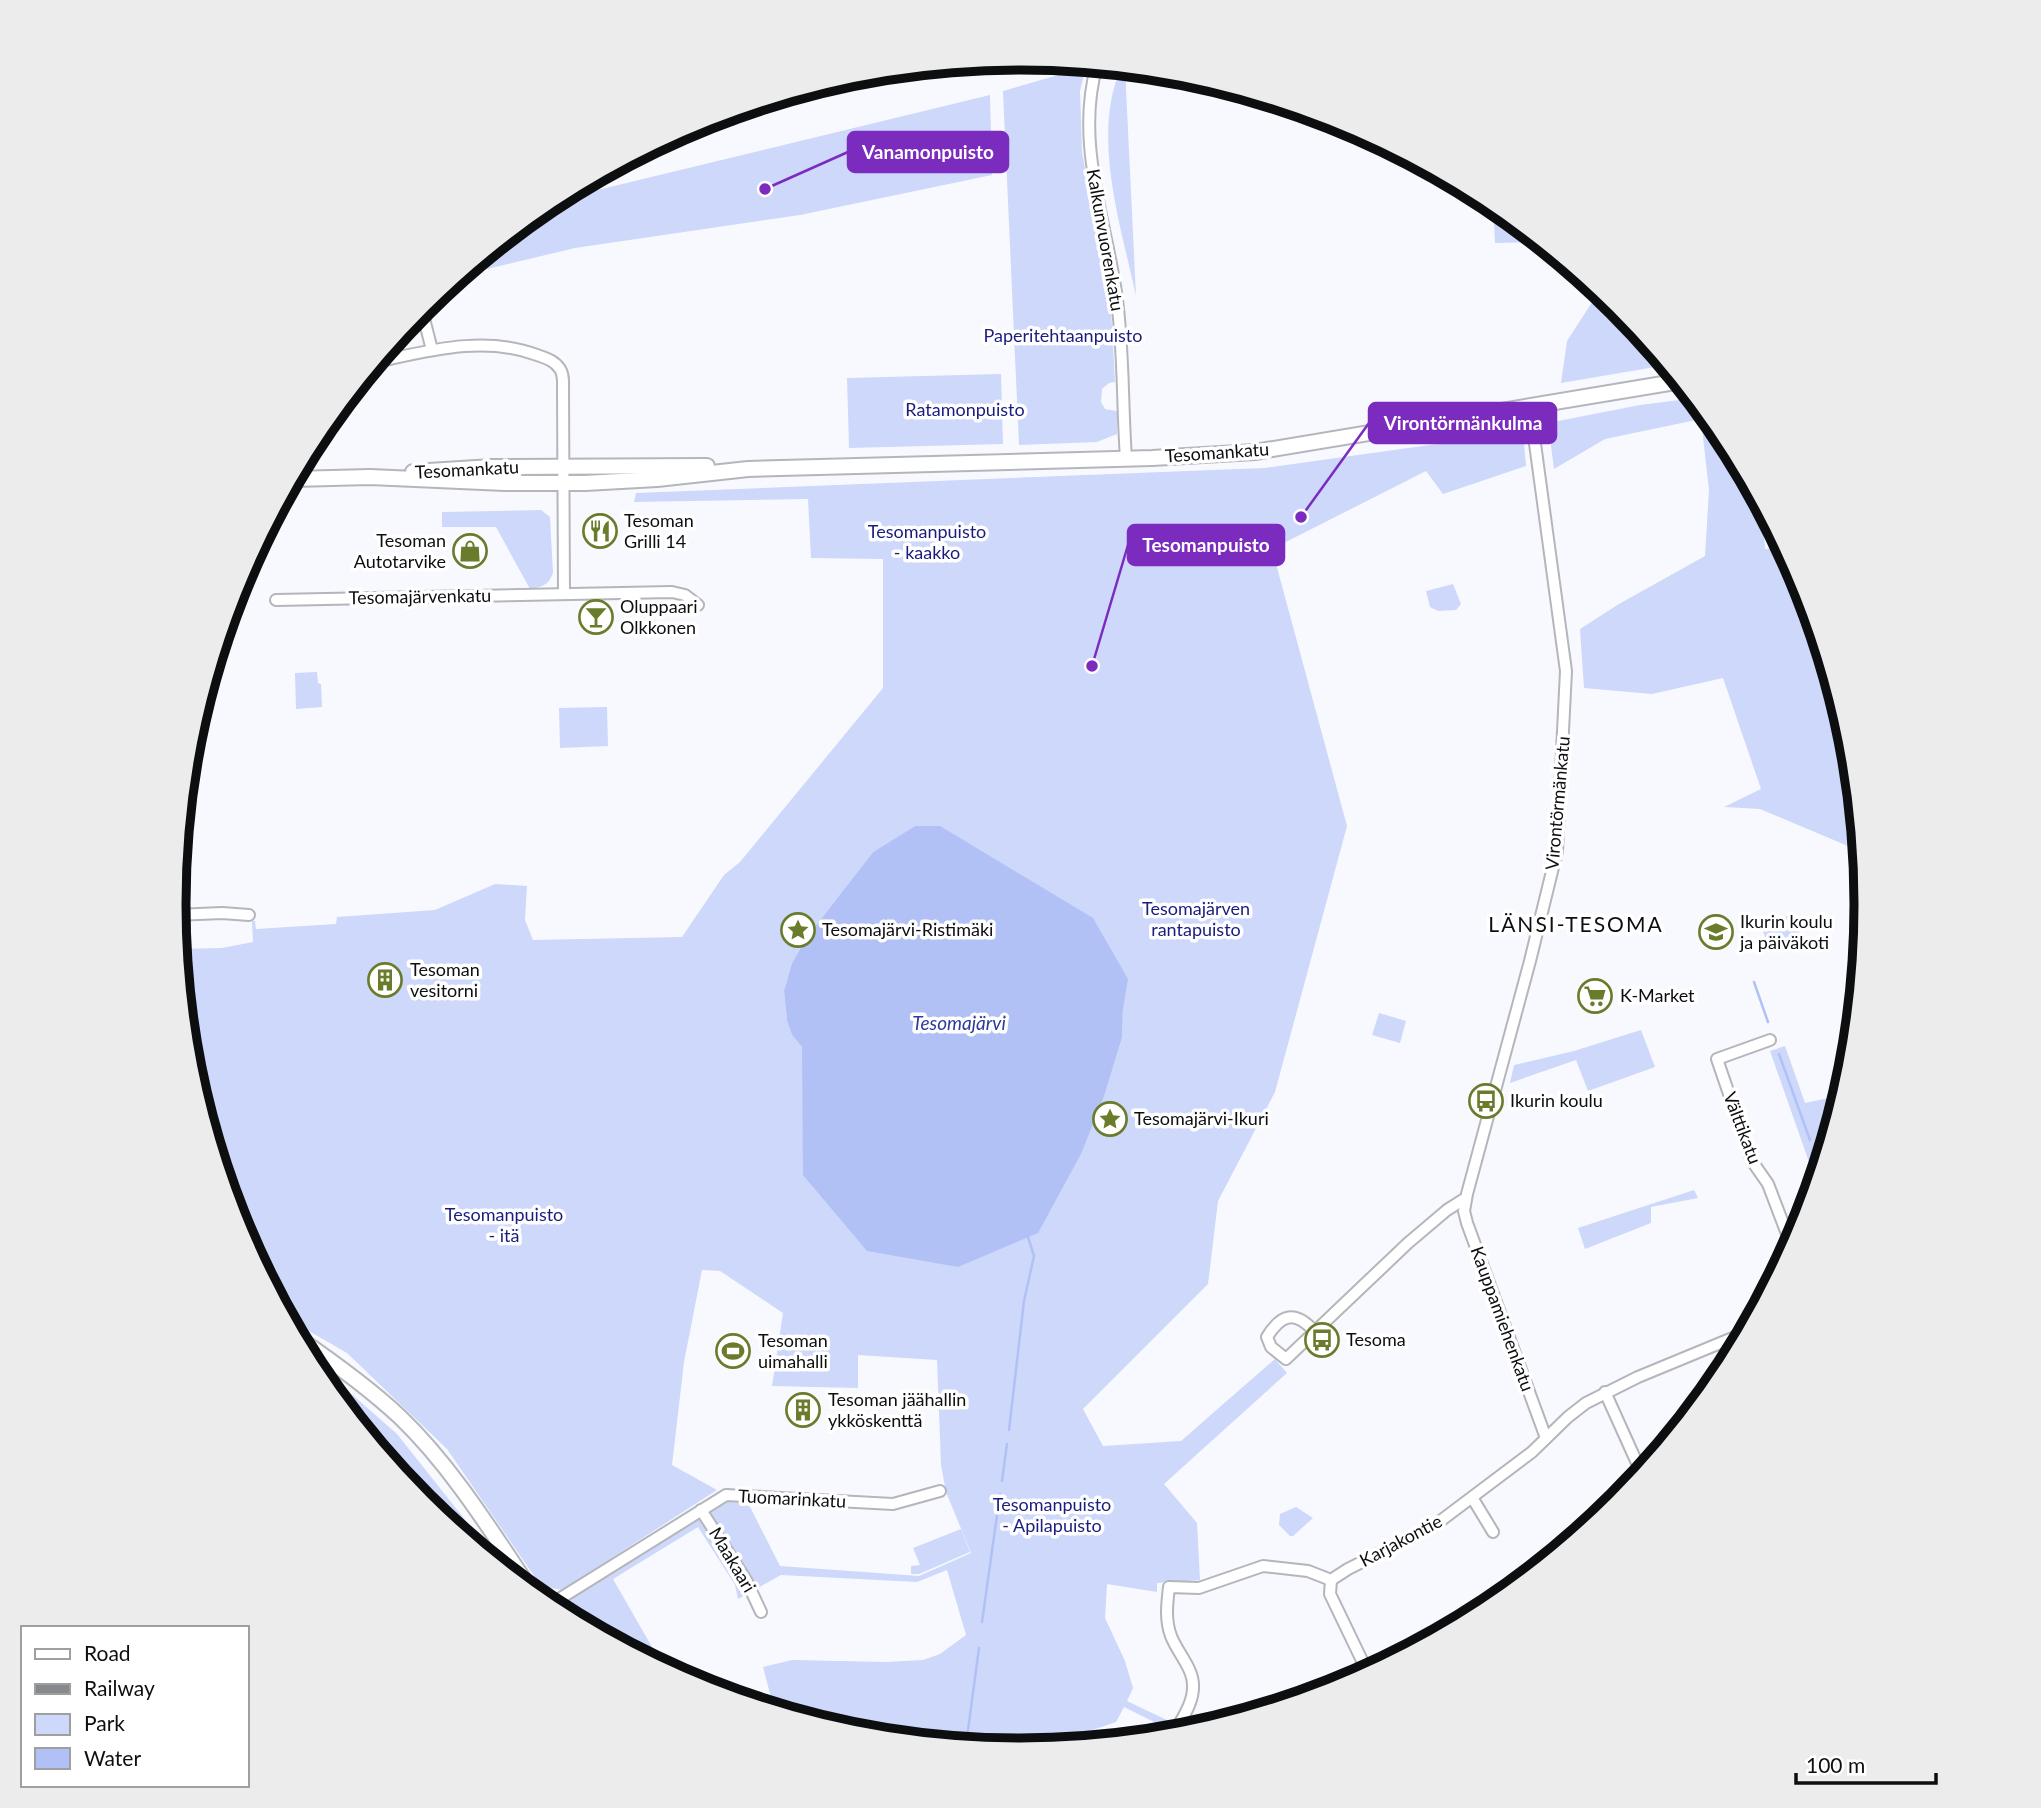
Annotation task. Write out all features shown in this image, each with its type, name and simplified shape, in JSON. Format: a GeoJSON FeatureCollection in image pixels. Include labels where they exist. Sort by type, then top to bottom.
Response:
{"type":"FeatureCollection","features":[{"type":"Feature","properties":{"kind":"main road","name":"Tesomankatu"},"geometry":{"type":"LineString","coordinates":[[370,477],[492,483],[564,483],[646,480],[748,468],[1255,453],[1671,383]]}},
{"type":"Feature","properties":{"kind":"main road","name":"Tesomankatu"},"geometry":{"type":"LineString","coordinates":[[303,479],[370,477],[492,467],[748,468]]}},
{"type":"Feature","properties":{"kind":"main road"},"geometry":{"type":"LineString","coordinates":[[318,1352],[400,1417],[463,1491],[515,1568]]}},
{"type":"Feature","properties":{"kind":"street","name":"Kalkunvuorenkatu"},"geometry":{"type":"LineString","coordinates":[[1096,74],[1089,133],[1118,303],[1125,458]]}},
{"type":"Feature","properties":{"kind":"street"},"geometry":{"type":"LineString","coordinates":[[425,321],[432,350]]}},
{"type":"Feature","properties":{"kind":"street"},"geometry":{"type":"LineString","coordinates":[[389,359],[467,345],[510,348],[553,362],[563,376],[564,594]]}},
{"type":"Feature","properties":{"kind":"street","name":"Virontörmänkatu"},"geometry":{"type":"LineString","coordinates":[[1466,1198],[1557,851],[1566,671],[1530,407]]}},
{"type":"Feature","properties":{"kind":"street","name":"Tesomajärvenkatu"},"geometry":{"type":"LineString","coordinates":[[275,600],[672,592],[685,595],[698,605]]}},
{"type":"Feature","properties":{"kind":"street"},"geometry":{"type":"LineString","coordinates":[[186,915],[249,915]]}},
{"type":"Feature","properties":{"kind":"street","name":"Välttikatu"},"geometry":{"type":"LineString","coordinates":[[1770,1040],[1717,1059],[1752,1161],[1768,1184],[1787,1233]]}},
{"type":"Feature","properties":{"kind":"street"},"geometry":{"type":"LineString","coordinates":[[1314,1331],[1408,1243],[1447,1210],[1466,1198]]}},
{"type":"Feature","properties":{"kind":"street","name":"Kauppamiehenkatu"},"geometry":{"type":"LineString","coordinates":[[1466,1198],[1466,1223],[1546,1438]]}},
{"type":"Feature","properties":{"kind":"street","name":"Karjakontie"},"geometry":{"type":"LineString","coordinates":[[1331,1580],[1435,1525],[1473,1499],[1532,1452],[1568,1417],[1605,1392],[1732,1338]]}},
{"type":"Feature","properties":{"kind":"street"},"geometry":{"type":"LineString","coordinates":[[1605,1392],[1638,1465]]}},
{"type":"Feature","properties":{"kind":"street","name":"Tuomarinkatu"},"geometry":{"type":"LineString","coordinates":[[560,1599],[726,1495],[893,1504],[940,1491]]}},
{"type":"Feature","properties":{"kind":"street"},"geometry":{"type":"LineString","coordinates":[[1473,1499],[1493,1532]]}},
{"type":"Feature","properties":{"kind":"street","name":"Maakaari"},"geometry":{"type":"LineString","coordinates":[[701,1510],[746,1580],[761,1612]]}},
{"type":"Feature","properties":{"kind":"street"},"geometry":{"type":"LineString","coordinates":[[1179,1723],[1192,1697],[1194,1686],[1171,1635],[1166,1615],[1169,1587],[1199,1588],[1263,1566],[1308,1571],[1331,1580],[1330,1594],[1364,1664]]}},
{"type":"Feature","properties":{"kind":"green space","name":"Paperitehtaanpuisto"},"geometry":{"type":"Polygon","coordinates":[[[1069,72],[1085,73],[1080,91],[1082,152],[1111,308],[1115,382],[1102,389],[1101,402],[1105,409],[1117,411],[1117,434],[1097,442],[1019,445],[1003,91],[1069,72]]]}},
{"type":"Feature","properties":{"kind":"green space"},"geometry":{"type":"Polygon","coordinates":[[[1118,76],[1125,77],[1136,296],[1112,181],[1109,122],[1112,94],[1118,76]]]}},
{"type":"Feature","properties":{"kind":"green space"},"geometry":{"type":"Polygon","coordinates":[[[990,95],[992,175],[800,215],[575,248],[478,271],[513,242],[586,193],[990,95]]]}},
{"type":"Feature","properties":{"kind":"green space"},"geometry":{"type":"Polygon","coordinates":[[[1494,218],[1528,242],[1495,243],[1494,218]]]}},
{"type":"Feature","properties":{"kind":"green space"},"geometry":{"type":"Polygon","coordinates":[[[1594,299],[1658,367],[1561,383],[1567,341],[1594,299]]]}},
{"type":"Feature","properties":{"kind":"green space","name":"Ratamonpuisto"},"geometry":{"type":"Polygon","coordinates":[[[1001,374],[1003,444],[849,448],[847,378],[1001,374]]]}},
{"type":"Feature","properties":{"kind":"green space"},"geometry":{"type":"Polygon","coordinates":[[[1684,399],[1699,419],[1605,439],[1554,469],[1548,423],[1684,399]]]}},
{"type":"Feature","properties":{"kind":"green space"},"geometry":{"type":"Polygon","coordinates":[[[1701,423],[1743,487],[1763,526],[1765,549],[1774,548],[1810,636],[1838,741],[1853,848],[1760,809],[1724,807],[1761,789],[1723,678],[1652,694],[1584,688],[1580,629],[1705,556],[1709,490],[1701,423]]]}},
{"type":"Feature","properties":{"kind":"green space"},"geometry":{"type":"Polygon","coordinates":[[[1523,432],[1526,466],[1443,494],[1426,471],[1272,549],[1347,826],[1275,1092],[1218,1201],[1208,1284],[1083,1409],[1103,1446],[1181,1441],[1275,1359],[1287,1373],[1164,1484],[1197,1523],[1200,1580],[1157,1583],[1157,1592],[1107,1584],[1105,1618],[1125,1661],[1133,1688],[1127,1701],[1171,1722],[1170,1724],[1161,1726],[1124,1707],[1116,1722],[1074,1736],[966,1736],[858,1722],[772,1700],[763,1667],[792,1660],[923,1660],[940,1654],[966,1635],[947,1570],[917,1582],[781,1575],[738,1599],[735,1585],[698,1527],[613,1579],[656,1654],[566,1603],[728,1502],[748,1503],[780,1566],[919,1576],[971,1553],[946,1492],[941,1465],[937,1360],[858,1355],[858,1388],[772,1386],[783,1313],[720,1271],[702,1270],[684,1362],[672,1465],[717,1490],[562,1590],[542,1586],[447,1449],[347,1353],[302,1327],[250,1223],[215,1120],[194,1013],[188,949],[222,948],[253,942],[252,921],[255,921],[256,929],[336,924],[337,917],[435,910],[495,884],[527,886],[525,920],[533,940],[682,937],[724,875],[740,862],[883,688],[883,559],[811,558],[808,499],[634,502],[636,493],[1264,468],[1523,432]],[[915,826],[873,852],[807,937],[792,963],[784,991],[787,1021],[792,1035],[802,1047],[804,1087],[1122,1037],[1123,1009],[915,826]]]}},
{"type":"Feature","properties":{"kind":"green space"},"geometry":{"type":"Polygon","coordinates":[[[541,510],[550,517],[553,573],[544,585],[530,589],[496,527],[442,527],[442,512],[541,510]]]}},
{"type":"Feature","properties":{"kind":"green space"},"geometry":{"type":"Polygon","coordinates":[[[1453,584],[1461,604],[1456,610],[1438,611],[1430,607],[1426,591],[1453,584]]]}},
{"type":"Feature","properties":{"kind":"green space"},"geometry":{"type":"Polygon","coordinates":[[[317,672],[318,683],[321,684],[322,707],[296,709],[295,673],[317,672]]]}},
{"type":"Feature","properties":{"kind":"green space"},"geometry":{"type":"Polygon","coordinates":[[[607,707],[608,746],[560,748],[559,708],[607,707]]]}},
{"type":"Feature","properties":{"kind":"green space"},"geometry":{"type":"Polygon","coordinates":[[[1793,914],[1800,934],[1768,946],[1761,925],[1793,914]]]}},
{"type":"Feature","properties":{"kind":"green space"},"geometry":{"type":"Polygon","coordinates":[[[1379,1013],[1406,1021],[1400,1043],[1372,1035],[1379,1013]]]}},
{"type":"Feature","properties":{"kind":"green space"},"geometry":{"type":"Polygon","coordinates":[[[1641,1030],[1655,1067],[1588,1091],[1576,1060],[1510,1083],[1514,1065],[1574,1051],[1641,1030]]]}},
{"type":"Feature","properties":{"kind":"green space"},"geometry":{"type":"Polygon","coordinates":[[[1785,1046],[1805,1103],[1831,1098],[1811,1168],[1770,1051],[1785,1046]]]}},
{"type":"Feature","properties":{"kind":"green space"},"geometry":{"type":"Polygon","coordinates":[[[1694,1190],[1698,1198],[1651,1207],[1651,1223],[1585,1249],[1578,1228],[1694,1190]]]}},
{"type":"Feature","properties":{"kind":"green space"},"geometry":{"type":"Polygon","coordinates":[[[340,1386],[397,1434],[477,1536],[393,1454],[340,1386]]]}},
{"type":"Feature","properties":{"kind":"green space"},"geometry":{"type":"Polygon","coordinates":[[[1296,1507],[1313,1518],[1290,1536],[1279,1525],[1280,1514],[1296,1507]]]}},
{"type":"Feature","properties":{"kind":"green space"},"geometry":{"type":"Polygon","coordinates":[[[961,1529],[970,1552],[919,1574],[911,1574],[911,1566],[920,1565],[913,1548],[961,1529]]]}},
{"type":"Feature","properties":{"kind":"water","name":"Tesomajärvi"},"geometry":{"type":"Polygon","coordinates":[[[915,826],[940,826],[1093,918],[1128,979],[1122,1037],[1104,1096],[1081,1154],[1038,1233],[958,1267],[867,1251],[803,1175],[802,1047],[792,1035],[787,1021],[784,991],[792,963],[807,937],[873,852],[915,826]]]}},
{"type":"Feature","properties":{"kind":"waterway"},"geometry":{"type":"LineString","coordinates":[[1754,982],[1768,1022]]}},
{"type":"Feature","properties":{"kind":"waterway"},"geometry":{"type":"LineString","coordinates":[[1779,1054],[1810,1140]]}},
{"type":"Feature","properties":{"kind":"waterway"},"geometry":{"type":"LineString","coordinates":[[1009,1430],[1024,1301],[1034,1256],[1028,1237]]}},
{"type":"Feature","properties":{"kind":"waterway"},"geometry":{"type":"LineString","coordinates":[[1002,1481],[1007,1444]]}},
{"type":"Feature","properties":{"kind":"waterway"},"geometry":{"type":"LineString","coordinates":[[982,1622],[1000,1494]]}},
{"type":"Feature","properties":{"kind":"waterway"},"geometry":{"type":"LineString","coordinates":[[967,1736],[979,1648]]}},
{"type":"Feature","properties":{"kind":"place","name":"Vanamonpuisto"},"geometry":{"type":"Point","coordinates":[765,189]}},
{"type":"Feature","properties":{"kind":"place","name":"Virontörmänkulma"},"geometry":{"type":"Point","coordinates":[1301,517]}},
{"type":"Feature","properties":{"kind":"place","name":"Tesoman Grilli 14"},"geometry":{"type":"Point","coordinates":[600,531]}},
{"type":"Feature","properties":{"kind":"place","name":"Tesoman Autotarvike"},"geometry":{"type":"Point","coordinates":[470,551]}},
{"type":"Feature","properties":{"kind":"place","name":"Oluppaari Olkkonen"},"geometry":{"type":"Point","coordinates":[596,617]}},
{"type":"Feature","properties":{"kind":"place","name":"Tesomanpuisto"},"geometry":{"type":"Point","coordinates":[1092,666]}},
{"type":"Feature","properties":{"kind":"place","name":"Tesomajärvi-Ristimäki"},"geometry":{"type":"Point","coordinates":[798,930]}},
{"type":"Feature","properties":{"kind":"place","name":"Ikurin koulu ja päiväkoti"},"geometry":{"type":"Point","coordinates":[1716,932]}},
{"type":"Feature","properties":{"kind":"place","name":"Tesoman vesitorni"},"geometry":{"type":"Point","coordinates":[385,980]}},
{"type":"Feature","properties":{"kind":"place","name":"K-Market"},"geometry":{"type":"Point","coordinates":[1595,996]}},
{"type":"Feature","properties":{"kind":"place","name":"Ikurin koulu"},"geometry":{"type":"Point","coordinates":[1486,1101]}},
{"type":"Feature","properties":{"kind":"place","name":"Tesomajärvi-Ikuri"},"geometry":{"type":"Point","coordinates":[1110,1119]}},
{"type":"Feature","properties":{"kind":"place","name":"Tesoma"},"geometry":{"type":"Point","coordinates":[1322,1340]}},
{"type":"Feature","properties":{"kind":"place","name":"Tesoman uimahalli"},"geometry":{"type":"Point","coordinates":[733,1351]}},
{"type":"Feature","properties":{"kind":"place","name":"Tesoman jäähallin ykköskenttä"},"geometry":{"type":"Point","coordinates":[803,1410]}},
{"type":"Feature","properties":{"kind":"district","name":"LÄNSI-TESOMA"},"geometry":{"type":"Point","coordinates":[1576,925]}},
{"type":"Feature","properties":{"kind":"park label","name":"Tesomanpuisto - kaakko"},"geometry":{"type":"Point","coordinates":[927,542]}},
{"type":"Feature","properties":{"kind":"park label","name":"Tesomajärven rantapuisto"},"geometry":{"type":"Point","coordinates":[1196,919]}},
{"type":"Feature","properties":{"kind":"park label","name":"Tesomanpuisto - itä"},"geometry":{"type":"Point","coordinates":[504,1225]}},
{"type":"Feature","properties":{"kind":"park label","name":"Tesomanpuisto - Apilapuisto"},"geometry":{"type":"Point","coordinates":[1052,1515]}}]}
